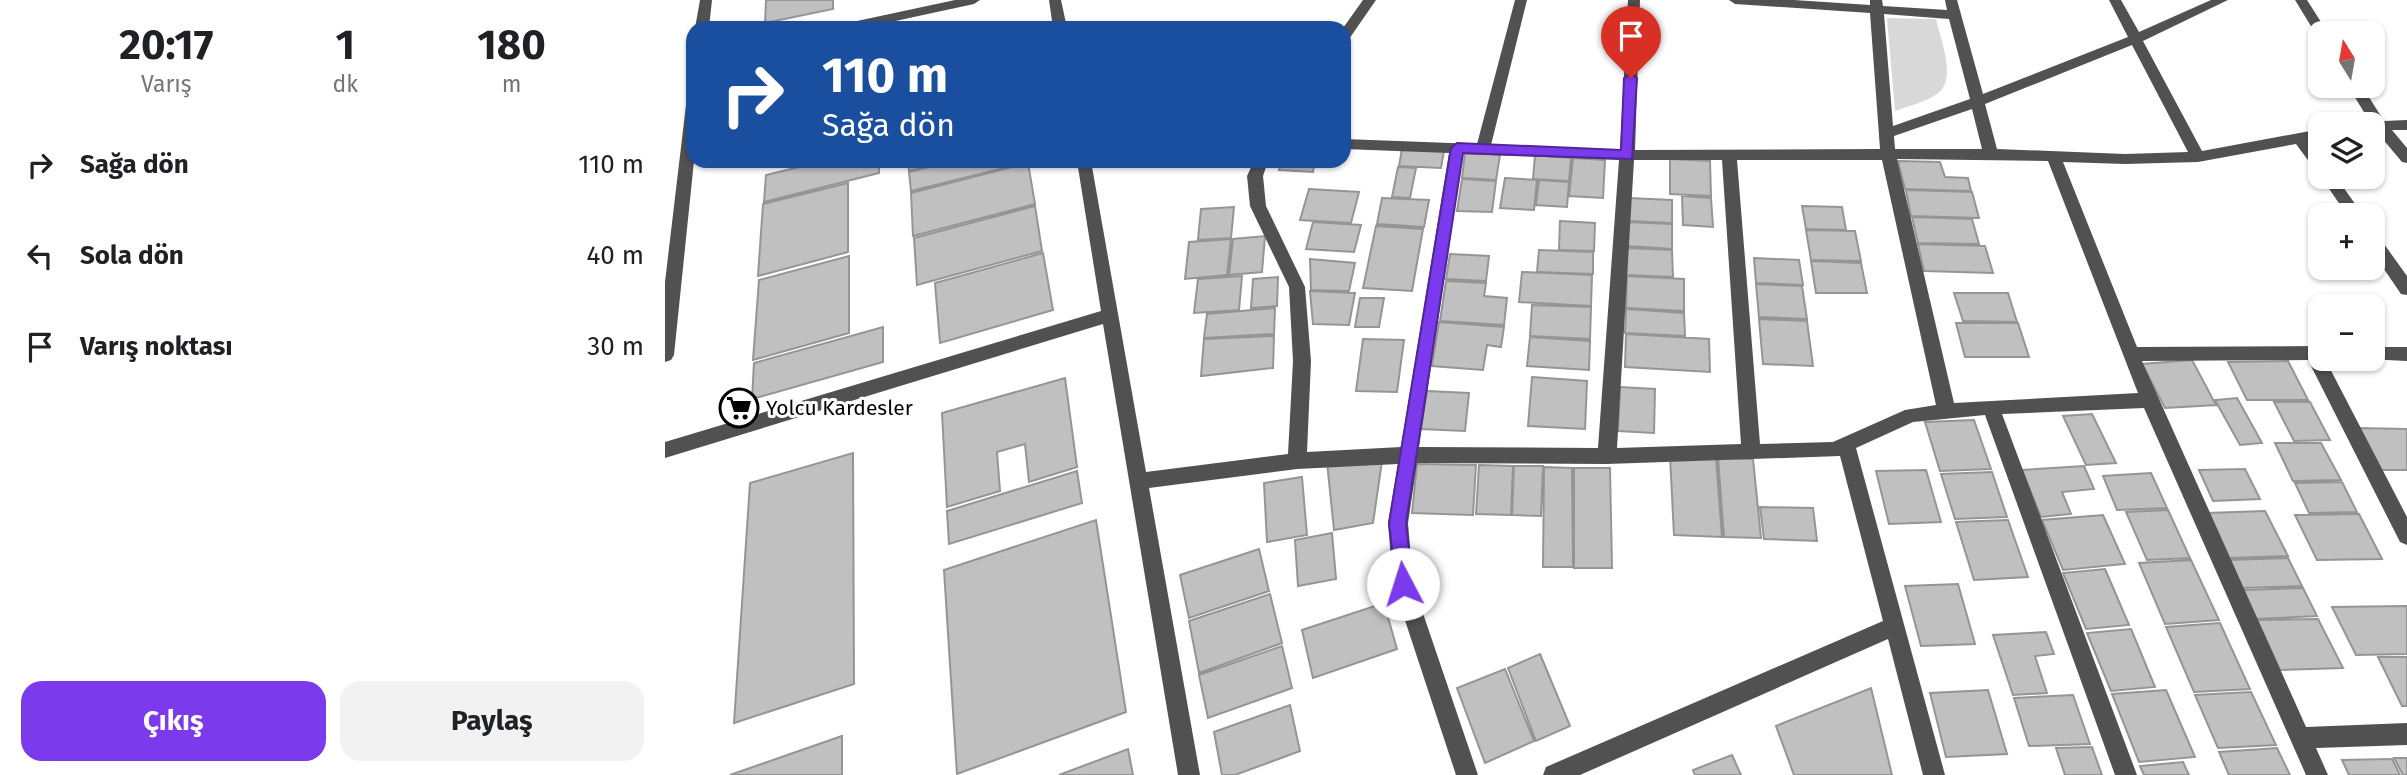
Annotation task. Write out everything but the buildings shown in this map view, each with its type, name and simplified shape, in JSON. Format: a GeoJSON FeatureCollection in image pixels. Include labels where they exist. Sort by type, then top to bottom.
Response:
{"type":"FeatureCollection","features":[{"type":"Feature","properties":{"kind":"street"},"geometry":{"type":"LineString","coordinates":[[703,21],[706,0]]}},
{"type":"Feature","properties":{"kind":"street"},"geometry":{"type":"LineString","coordinates":[[876,21],[974,0]]}},
{"type":"Feature","properties":{"kind":"street"},"geometry":{"type":"LineString","coordinates":[[1055,0],[1059,21]]}},
{"type":"Feature","properties":{"kind":"street"},"geometry":{"type":"LineString","coordinates":[[1351,26],[1370,0]]}},
{"type":"Feature","properties":{"kind":"street"},"geometry":{"type":"LineString","coordinates":[[1483,149],[1521,0]]}},
{"type":"Feature","properties":{"kind":"street"},"geometry":{"type":"LineString","coordinates":[[1607,456],[1627,155],[1634,0]]}},
{"type":"Feature","properties":{"kind":"street"},"geometry":{"type":"LineString","coordinates":[[1735,0],[1877,4],[1955,15]]}},
{"type":"Feature","properties":{"kind":"street"},"geometry":{"type":"LineString","coordinates":[[1951,0],[1991,154]]}},
{"type":"Feature","properties":{"kind":"street"},"geometry":{"type":"LineString","coordinates":[[2115,0],[2198,157]]}},
{"type":"Feature","properties":{"kind":"street"},"geometry":{"type":"LineString","coordinates":[[1887,133],[1976,104],[2136,40],[2222,0]]}},
{"type":"Feature","properties":{"kind":"street"},"geometry":{"type":"LineString","coordinates":[[2301,0],[2314,21]]}},
{"type":"Feature","properties":{"kind":"street"},"geometry":{"type":"LineString","coordinates":[[1877,4],[1888,153],[1947,412]]}},
{"type":"Feature","properties":{"kind":"street"},"geometry":{"type":"LineString","coordinates":[[2385,126],[2407,125]]}},
{"type":"Feature","properties":{"kind":"street"},"geometry":{"type":"LineString","coordinates":[[2385,135],[2407,158]]}},
{"type":"Feature","properties":{"kind":"street"},"geometry":{"type":"LineString","coordinates":[[1351,144],[1627,155],[1888,153],[2125,159],[2198,157],[2308,136]]}},
{"type":"Feature","properties":{"kind":"street"},"geometry":{"type":"LineString","coordinates":[[2300,138],[2308,149]]}},
{"type":"Feature","properties":{"kind":"street"},"geometry":{"type":"LineString","coordinates":[[1457,148],[1398,523],[1403,584],[1468,775]]}},
{"type":"Feature","properties":{"kind":"street"},"geometry":{"type":"LineString","coordinates":[[1729,156],[1751,451]]}},
{"type":"Feature","properties":{"kind":"street"},"geometry":{"type":"LineString","coordinates":[[2054,157],[2148,400],[2317,775]]}},
{"type":"Feature","properties":{"kind":"street"},"geometry":{"type":"LineString","coordinates":[[665,355],[686,168]]}},
{"type":"Feature","properties":{"kind":"street"},"geometry":{"type":"LineString","coordinates":[[1085,168],[1189,775]]}},
{"type":"Feature","properties":{"kind":"street"},"geometry":{"type":"LineString","coordinates":[[1258,168],[1255,176],[1258,206],[1297,287],[1302,361],[1297,461]]}},
{"type":"Feature","properties":{"kind":"street"},"geometry":{"type":"LineString","coordinates":[[2385,258],[2407,289]]}},
{"type":"Feature","properties":{"kind":"street"},"geometry":{"type":"LineString","coordinates":[[665,450],[1110,314]]}},
{"type":"Feature","properties":{"kind":"street"},"geometry":{"type":"LineString","coordinates":[[2129,354],[2308,353]]}},
{"type":"Feature","properties":{"kind":"street"},"geometry":{"type":"LineString","coordinates":[[2385,354],[2407,354]]}},
{"type":"Feature","properties":{"kind":"street"},"geometry":{"type":"LineString","coordinates":[[2326,371],[2407,536]]}},
{"type":"Feature","properties":{"kind":"street"},"geometry":{"type":"LineString","coordinates":[[1140,481],[1297,461],[1407,455],[1607,456],[1834,450],[1911,415],[2148,400]]}},
{"type":"Feature","properties":{"kind":"street"},"geometry":{"type":"LineString","coordinates":[[1990,408],[2126,775]]}},
{"type":"Feature","properties":{"kind":"street"},"geometry":{"type":"LineString","coordinates":[[1846,444],[1934,775]]}},
{"type":"Feature","properties":{"kind":"street"},"geometry":{"type":"LineString","coordinates":[[1554,775],[1893,627]]}},
{"type":"Feature","properties":{"kind":"street"},"geometry":{"type":"LineString","coordinates":[[2299,738],[2407,734]]}},
{"type":"Feature","properties":{"kind":"shaded area"},"geometry":{"type":"Polygon","coordinates":[[[1887,18],[1936,19],[1947,69],[1943,88],[1937,94],[1895,111],[1887,18]]]}},
{"type":"Feature","properties":{"kind":"place","name":"Yolcu Kardesler"},"geometry":{"type":"Point","coordinates":[739,408]}},
{"type":"Feature","properties":{"kind":"route"},"geometry":{"type":"LineString","coordinates":[[1403,584],[1398,523],[1457,148],[1627,155],[1631,78]]}}]}
